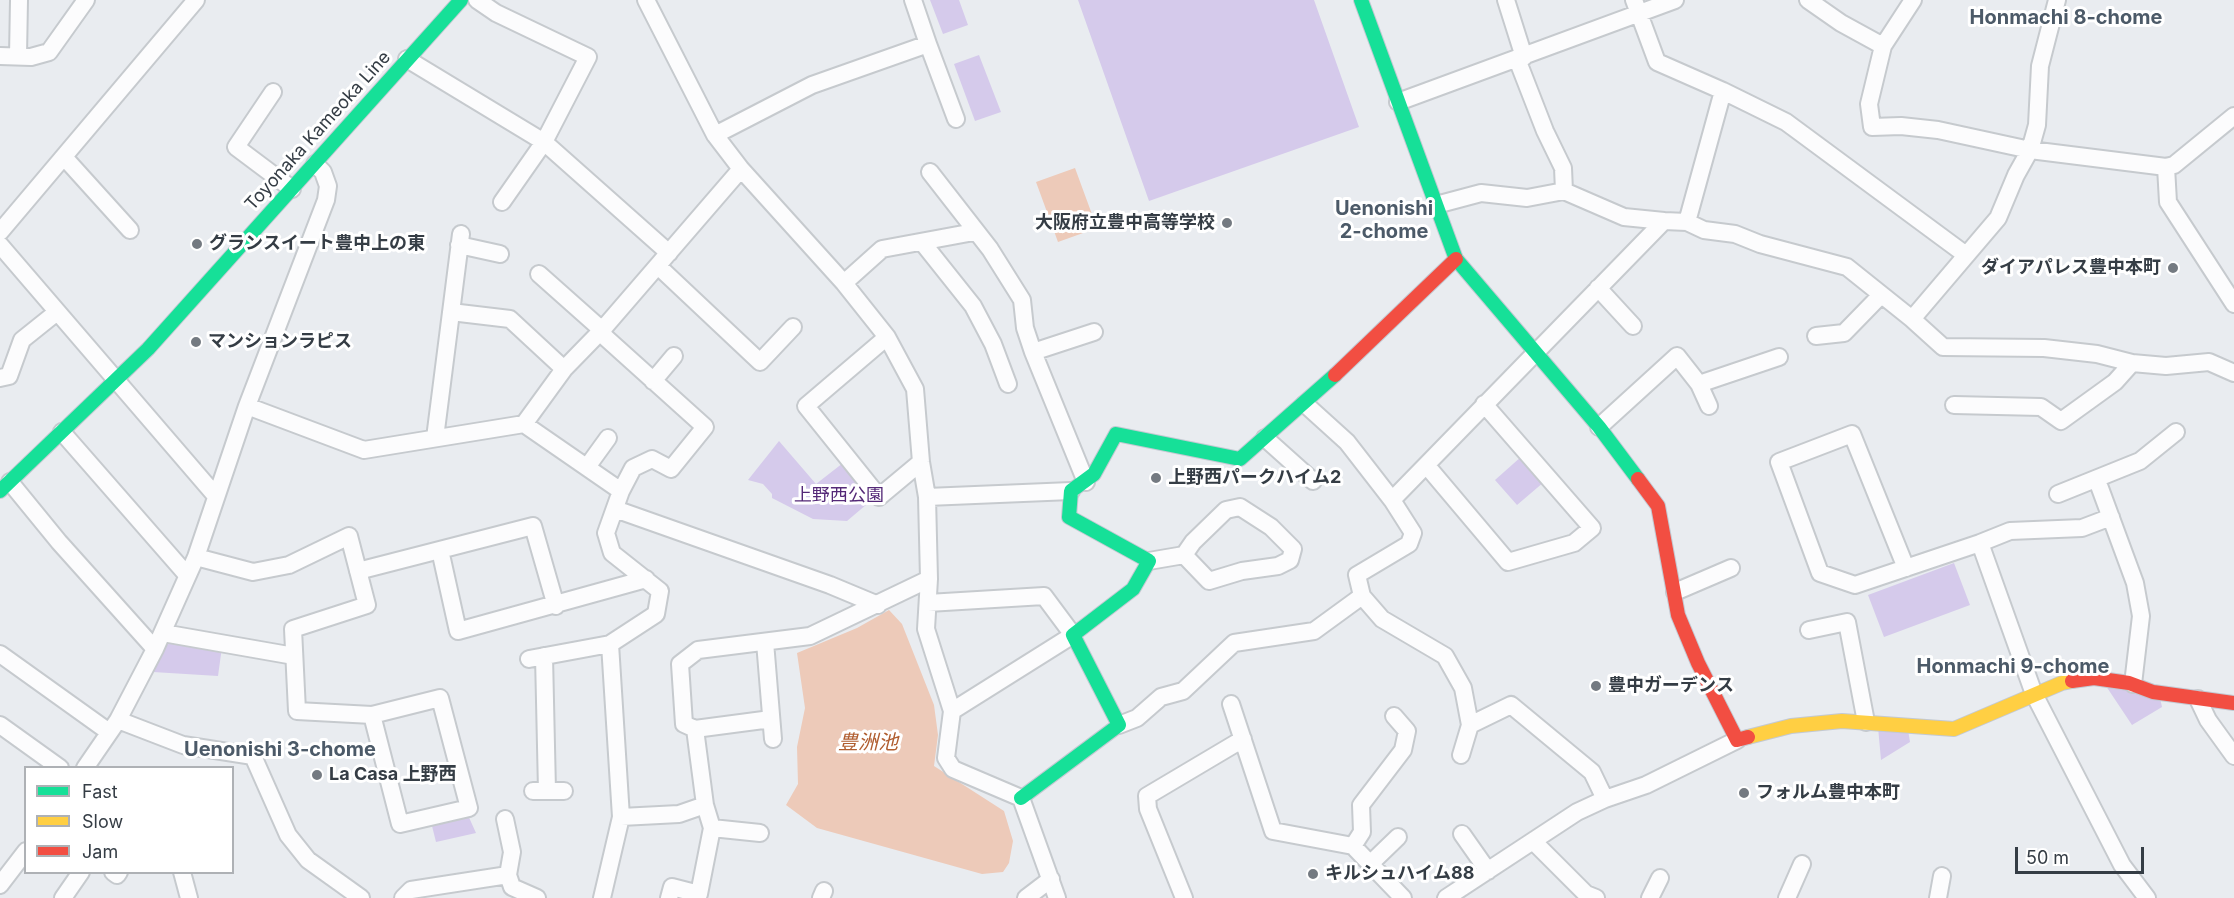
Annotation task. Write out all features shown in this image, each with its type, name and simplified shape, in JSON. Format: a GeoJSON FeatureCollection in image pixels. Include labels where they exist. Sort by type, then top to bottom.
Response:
{"type":"FeatureCollection","features":[{"type":"Feature","properties":{"kind":"street"},"geometry":{"type":"LineString","coordinates":[[18,56],[19,0]]}},
{"type":"Feature","properties":{"kind":"street"},"geometry":{"type":"LineString","coordinates":[[0,56],[31,57],[49,52],[86,0]]}},
{"type":"Feature","properties":{"kind":"street"},"geometry":{"type":"LineString","coordinates":[[0,232],[196,0]]}},
{"type":"Feature","properties":{"kind":"street","name":"Toyonaka Kameoka Line"},"geometry":{"type":"LineString","coordinates":[[5,487],[117,381],[461,0]]}},
{"type":"Feature","properties":{"kind":"street"},"geometry":{"type":"LineString","coordinates":[[477,0],[496,13],[588,57],[544,142],[502,202]]}},
{"type":"Feature","properties":{"kind":"street"},"geometry":{"type":"LineString","coordinates":[[646,0],[715,135],[741,169],[844,283],[887,338],[915,389],[921,462],[927,497],[929,579],[926,629],[952,711],[946,758],[953,769],[1021,798],[1057,898]]}},
{"type":"Feature","properties":{"kind":"street"},"geometry":{"type":"LineString","coordinates":[[913,0],[956,119]]}},
{"type":"Feature","properties":{"kind":"street"},"geometry":{"type":"LineString","coordinates":[[1361,0],[1456,259],[1599,427],[1658,506],[1678,615],[1698,663],[1737,740]]}},
{"type":"Feature","properties":{"kind":"street"},"geometry":{"type":"LineString","coordinates":[[1506,0],[1521,58],[1545,131],[1563,168],[1564,191]]}},
{"type":"Feature","properties":{"kind":"street"},"geometry":{"type":"LineString","coordinates":[[1398,102],[1521,58],[1637,7],[1675,0]]}},
{"type":"Feature","properties":{"kind":"street"},"geometry":{"type":"LineString","coordinates":[[1808,0],[1841,23],[1883,46]]}},
{"type":"Feature","properties":{"kind":"street"},"geometry":{"type":"LineString","coordinates":[[1913,0],[1883,46],[1869,104],[1872,127],[1901,126],[1938,130],[2030,150],[2166,167],[2174,165],[2234,116]]}},
{"type":"Feature","properties":{"kind":"street"},"geometry":{"type":"LineString","coordinates":[[1912,319],[1998,218],[2016,175],[2030,150],[2037,125],[2040,66],[2057,0]]}},
{"type":"Feature","properties":{"kind":"street"},"geometry":{"type":"LineString","coordinates":[[1637,7],[1657,62],[1786,122],[1966,255]]}},
{"type":"Feature","properties":{"kind":"street"},"geometry":{"type":"LineString","coordinates":[[715,135],[812,85],[928,44]]}},
{"type":"Feature","properties":{"kind":"street"},"geometry":{"type":"LineString","coordinates":[[407,58],[544,142],[663,260],[760,362],[793,327]]}},
{"type":"Feature","properties":{"kind":"street"},"geometry":{"type":"LineString","coordinates":[[1687,222],[1723,91]]}},
{"type":"Feature","properties":{"kind":"street"},"geometry":{"type":"LineString","coordinates":[[273,92],[236,147],[292,189]]}},
{"type":"Feature","properties":{"kind":"street"},"geometry":{"type":"LineString","coordinates":[[64,157],[130,230]]}},
{"type":"Feature","properties":{"kind":"street"},"geometry":{"type":"LineString","coordinates":[[86,766],[114,726],[155,649],[196,557],[215,495],[247,406],[326,200],[328,186],[323,172],[315,164]]}},
{"type":"Feature","properties":{"kind":"street"},"geometry":{"type":"LineString","coordinates":[[2166,167],[2168,202],[2234,304]]}},
{"type":"Feature","properties":{"kind":"street"},"geometry":{"type":"LineString","coordinates":[[524,424],[564,369],[602,330],[741,169]]}},
{"type":"Feature","properties":{"kind":"street"},"geometry":{"type":"LineString","coordinates":[[930,172],[974,232],[990,249],[1022,300],[1025,328],[1033,352],[1086,482]]}},
{"type":"Feature","properties":{"kind":"street"},"geometry":{"type":"LineString","coordinates":[[1436,205],[1482,193],[1527,198],[1564,191],[1624,217],[1687,222],[1704,230],[1735,234],[1760,244],[1847,267],[1943,347],[2044,348],[2097,354],[2132,363],[2166,366],[2209,362],[2234,373]]}},
{"type":"Feature","properties":{"kind":"street"},"geometry":{"type":"LineString","coordinates":[[1392,500],[1664,221]]}},
{"type":"Feature","properties":{"kind":"street"},"geometry":{"type":"LineString","coordinates":[[844,283],[882,249],[974,232]]}},
{"type":"Feature","properties":{"kind":"street"},"geometry":{"type":"LineString","coordinates":[[435,438],[460,239],[500,254]]}},
{"type":"Feature","properties":{"kind":"street"},"geometry":{"type":"LineString","coordinates":[[922,242],[974,306],[993,344],[1008,384]]}},
{"type":"Feature","properties":{"kind":"street"},"geometry":{"type":"LineString","coordinates":[[0,245],[215,495]]}},
{"type":"Feature","properties":{"kind":"street"},"geometry":{"type":"LineString","coordinates":[[927,497],[1071,491],[1086,482],[1107,454],[1116,434],[1240,459],[1305,404],[1456,259]]}},
{"type":"Feature","properties":{"kind":"street"},"geometry":{"type":"LineString","coordinates":[[539,274],[705,427],[671,469],[652,459],[633,468],[621,490],[606,533],[612,553],[660,591],[656,614],[610,644],[537,658],[540,791],[564,791]]}},
{"type":"Feature","properties":{"kind":"street"},"geometry":{"type":"LineString","coordinates":[[1598,288],[1633,326]]}},
{"type":"Feature","properties":{"kind":"street"},"geometry":{"type":"LineString","coordinates":[[1816,336],[1844,333],[1881,295]]}},
{"type":"Feature","properties":{"kind":"street"},"geometry":{"type":"LineString","coordinates":[[0,378],[9,376],[22,340],[57,312]]}},
{"type":"Feature","properties":{"kind":"street"},"geometry":{"type":"LineString","coordinates":[[451,312],[510,319],[564,369]]}},
{"type":"Feature","properties":{"kind":"street"},"geometry":{"type":"LineString","coordinates":[[1033,352],[1094,332]]}},
{"type":"Feature","properties":{"kind":"street"},"geometry":{"type":"LineString","coordinates":[[887,338],[806,406],[879,497],[921,462]]}},
{"type":"Feature","properties":{"kind":"street"},"geometry":{"type":"LineString","coordinates":[[653,381],[674,356]]}},
{"type":"Feature","properties":{"kind":"street"},"geometry":{"type":"LineString","coordinates":[[1599,427],[1677,356],[1699,384],[1709,406]]}},
{"type":"Feature","properties":{"kind":"street"},"geometry":{"type":"LineString","coordinates":[[1699,384],[1779,357]]}},
{"type":"Feature","properties":{"kind":"street"},"geometry":{"type":"LineString","coordinates":[[1954,405],[2041,407],[2061,421],[2115,382],[2132,363]]}},
{"type":"Feature","properties":{"kind":"street"},"geometry":{"type":"LineString","coordinates":[[1305,404],[1347,442],[1392,500],[1413,533],[1409,544],[1357,575],[1362,596],[1382,619],[1444,656],[1463,688],[1470,725],[1461,755]]}},
{"type":"Feature","properties":{"kind":"street"},"geometry":{"type":"LineString","coordinates":[[1427,466],[1508,562],[1574,543],[1592,528],[1484,404]]}},
{"type":"Feature","properties":{"kind":"street"},"geometry":{"type":"LineString","coordinates":[[247,406],[364,450],[524,424],[621,490]]}},
{"type":"Feature","properties":{"kind":"street"},"geometry":{"type":"LineString","coordinates":[[63,432],[187,575]]}},
{"type":"Feature","properties":{"kind":"street"},"geometry":{"type":"LineString","coordinates":[[2058,494],[2140,461],[2176,432]]}},
{"type":"Feature","properties":{"kind":"street"},"geometry":{"type":"LineString","coordinates":[[1906,568],[1852,434],[1779,462],[1820,573],[1855,585],[1906,568],[1980,543],[2010,531],[2082,528],[2111,517]]}},
{"type":"Feature","properties":{"kind":"street"},"geometry":{"type":"LineString","coordinates":[[587,467],[608,438]]}},
{"type":"Feature","properties":{"kind":"street"},"geometry":{"type":"LineString","coordinates":[[1265,438],[1313,481]]}},
{"type":"Feature","properties":{"kind":"street"},"geometry":{"type":"LineString","coordinates":[[2097,480],[2134,582],[2141,616],[2133,684]]}},
{"type":"Feature","properties":{"kind":"street"},"geometry":{"type":"LineString","coordinates":[[5,487],[59,542],[155,649]]}},
{"type":"Feature","properties":{"kind":"street"},"geometry":{"type":"LineString","coordinates":[[1071,491],[1069,517],[1149,561],[1184,555],[1193,542],[1226,510],[1240,507],[1271,527],[1293,549],[1290,560],[1278,566],[1242,572],[1209,582],[1184,555]]}},
{"type":"Feature","properties":{"kind":"street"},"geometry":{"type":"LineString","coordinates":[[615,508],[834,586],[878,605]]}},
{"type":"Feature","properties":{"kind":"street"},"geometry":{"type":"LineString","coordinates":[[357,571],[533,526],[556,606]]}},
{"type":"Feature","properties":{"kind":"street"},"geometry":{"type":"LineString","coordinates":[[196,557],[253,572],[289,565],[349,536],[367,605],[293,629],[297,711],[372,715],[440,698],[469,808],[400,824],[372,715]]}},
{"type":"Feature","properties":{"kind":"street"},"geometry":{"type":"LineString","coordinates":[[1980,543],[2034,694],[2122,865],[2147,898]]}},
{"type":"Feature","properties":{"kind":"street"},"geometry":{"type":"LineString","coordinates":[[440,550],[458,631],[556,606],[646,579]]}},
{"type":"Feature","properties":{"kind":"street"},"geometry":{"type":"LineString","coordinates":[[952,711],[1072,635],[1133,590],[1149,561]]}},
{"type":"Feature","properties":{"kind":"street"},"geometry":{"type":"LineString","coordinates":[[1675,592],[1731,568]]}},
{"type":"Feature","properties":{"kind":"street"},"geometry":{"type":"LineString","coordinates":[[771,719],[695,729],[684,724],[680,664],[698,650],[810,636],[929,579]]}},
{"type":"Feature","properties":{"kind":"street"},"geometry":{"type":"LineString","coordinates":[[928,603],[1044,596],[1072,635],[1119,726]]}},
{"type":"Feature","properties":{"kind":"street"},"geometry":{"type":"LineString","coordinates":[[1021,798],[1119,726],[1137,718],[1161,697],[1183,691],[1234,643],[1314,631],[1362,596]]}},
{"type":"Feature","properties":{"kind":"street"},"geometry":{"type":"LineString","coordinates":[[1809,630],[1847,622],[1866,722]]}},
{"type":"Feature","properties":{"kind":"street"},"geometry":{"type":"LineString","coordinates":[[163,633],[294,656]]}},
{"type":"Feature","properties":{"kind":"street"},"geometry":{"type":"LineString","coordinates":[[765,642],[773,739]]}},
{"type":"Feature","properties":{"kind":"street"},"geometry":{"type":"LineString","coordinates":[[602,898],[621,817],[610,644]]}},
{"type":"Feature","properties":{"kind":"street"},"geometry":{"type":"LineString","coordinates":[[0,654],[114,726],[183,745],[253,756],[288,835],[308,860],[361,898]]}},
{"type":"Feature","properties":{"kind":"street"},"geometry":{"type":"LineString","coordinates":[[1457,896],[1488,871],[1533,841],[1605,798],[1646,785],[1737,740],[1791,726],[1842,721],[1954,729],[2062,683],[2094,678],[2133,684],[2153,692],[2234,703]]}},
{"type":"Feature","properties":{"kind":"street"},"geometry":{"type":"LineString","coordinates":[[2198,699],[2208,720],[2234,756]]}},
{"type":"Feature","properties":{"kind":"street"},"geometry":{"type":"LineString","coordinates":[[1231,704],[1273,831],[1353,846],[1404,898]]}},
{"type":"Feature","properties":{"kind":"street"},"geometry":{"type":"LineString","coordinates":[[1470,725],[1511,705],[1592,772],[1605,798]]}},
{"type":"Feature","properties":{"kind":"street"},"geometry":{"type":"LineString","coordinates":[[1353,846],[1362,832],[1361,804],[1403,750],[1407,732],[1394,716]]}},
{"type":"Feature","properties":{"kind":"street"},"geometry":{"type":"LineString","coordinates":[[0,725],[57,766]]}},
{"type":"Feature","properties":{"kind":"street"},"geometry":{"type":"LineString","coordinates":[[669,898],[672,887],[699,894],[712,828],[705,806],[695,729]]}},
{"type":"Feature","properties":{"kind":"street"},"geometry":{"type":"LineString","coordinates":[[1184,898],[1148,809],[1147,796],[1243,739]]}},
{"type":"Feature","properties":{"kind":"street"},"geometry":{"type":"LineString","coordinates":[[621,817],[679,814],[705,806]]}},
{"type":"Feature","properties":{"kind":"street"},"geometry":{"type":"LineString","coordinates":[[505,819],[512,852],[508,876],[512,887],[537,898]]}},
{"type":"Feature","properties":{"kind":"street"},"geometry":{"type":"LineString","coordinates":[[712,828],[760,833]]}},
{"type":"Feature","properties":{"kind":"street"},"geometry":{"type":"LineString","coordinates":[[1462,834],[1488,871]]}},
{"type":"Feature","properties":{"kind":"street"},"geometry":{"type":"LineString","coordinates":[[1370,864],[1398,837]]}},
{"type":"Feature","properties":{"kind":"street"},"geometry":{"type":"LineString","coordinates":[[1533,841],[1586,894],[1596,898]]}},
{"type":"Feature","properties":{"kind":"street"},"geometry":{"type":"LineString","coordinates":[[0,885],[24,854]]}},
{"type":"Feature","properties":{"kind":"street"},"geometry":{"type":"LineString","coordinates":[[1786,898],[1802,864]]}},
{"type":"Feature","properties":{"kind":"street"},"geometry":{"type":"LineString","coordinates":[[63,898],[80,874]]}},
{"type":"Feature","properties":{"kind":"street"},"geometry":{"type":"LineString","coordinates":[[182,874],[189,898]]}},
{"type":"Feature","properties":{"kind":"street"},"geometry":{"type":"LineString","coordinates":[[403,898],[411,890],[508,876]]}},
{"type":"Feature","properties":{"kind":"street"},"geometry":{"type":"LineString","coordinates":[[1938,898],[1942,876]]}},
{"type":"Feature","properties":{"kind":"street"},"geometry":{"type":"LineString","coordinates":[[1650,898],[1660,878]]}},
{"type":"Feature","properties":{"kind":"street"},"geometry":{"type":"LineString","coordinates":[[1026,898],[1051,879]]}},
{"type":"Feature","properties":{"kind":"street"},"geometry":{"type":"LineString","coordinates":[[2131,898],[2129,894],[2133,880]]}},
{"type":"Feature","properties":{"kind":"green space"},"geometry":{"type":"Polygon","coordinates":[[[930,0],[959,0],[968,25],[943,34],[930,0]]]}},
{"type":"Feature","properties":{"kind":"green space"},"geometry":{"type":"Polygon","coordinates":[[[1078,0],[1314,0],[1359,127],[1149,201],[1078,0]]]}},
{"type":"Feature","properties":{"kind":"green space"},"geometry":{"type":"Polygon","coordinates":[[[979,55],[1001,112],[975,121],[954,64],[979,55]]]}},
{"type":"Feature","properties":{"kind":"green space","name":"上野西公園"},"geometry":{"type":"Polygon","coordinates":[[[779,441],[816,484],[843,463],[873,499],[847,521],[813,519],[772,498],[772,494],[763,484],[748,480],[779,441]]]}},
{"type":"Feature","properties":{"kind":"green space"},"geometry":{"type":"Polygon","coordinates":[[[1522,456],[1544,482],[1517,505],[1495,480],[1522,456]]]}},
{"type":"Feature","properties":{"kind":"green space"},"geometry":{"type":"Polygon","coordinates":[[[1954,563],[1970,605],[1884,637],[1868,595],[1954,563]]]}},
{"type":"Feature","properties":{"kind":"green space"},"geometry":{"type":"Polygon","coordinates":[[[174,640],[222,647],[218,676],[153,672],[164,647],[174,640]]]}},
{"type":"Feature","properties":{"kind":"green space"},"geometry":{"type":"Polygon","coordinates":[[[2104,683],[2160,698],[2162,707],[2132,725],[2104,683]]]}},
{"type":"Feature","properties":{"kind":"green space"},"geometry":{"type":"Polygon","coordinates":[[[1878,727],[1908,730],[1910,742],[1881,760],[1878,727]]]}},
{"type":"Feature","properties":{"kind":"green space"},"geometry":{"type":"Polygon","coordinates":[[[467,813],[476,833],[436,842],[431,822],[467,813]]]}},
{"type":"Feature","properties":{"kind":"water"},"geometry":{"type":"Polygon","coordinates":[[[1075,168],[1097,228],[1058,242],[1036,182],[1075,168]]]}},
{"type":"Feature","properties":{"kind":"water","name":"豊洲池"},"geometry":{"type":"Polygon","coordinates":[[[889,610],[902,624],[934,705],[938,735],[934,766],[1004,811],[1013,841],[1009,863],[1003,872],[982,874],[817,828],[786,805],[798,784],[797,747],[805,708],[797,653],[857,628],[889,610]]]}},
{"type":"Feature","properties":{"kind":"traffic: fast"},"geometry":{"type":"LineString","coordinates":[[0,491],[148,349],[461,0]]}},
{"type":"Feature","properties":{"kind":"traffic: fast"},"geometry":{"type":"LineString","coordinates":[[1361,0],[1456,259],[1599,427],[1638,479]]}},
{"type":"Feature","properties":{"kind":"traffic: fast"},"geometry":{"type":"LineString","coordinates":[[1021,798],[1119,725],[1073,635],[1133,589],[1149,561],[1069,517],[1071,491],[1094,474],[1116,434],[1240,459],[1335,375]]}},
{"type":"Feature","properties":{"kind":"traffic: slow"},"geometry":{"type":"LineString","coordinates":[[1748,737],[1791,726],[1842,721],[1954,729],[2062,683],[2072,681]]}},
{"type":"Feature","properties":{"kind":"traffic: jam"},"geometry":{"type":"LineString","coordinates":[[1335,375],[1456,259]]}},
{"type":"Feature","properties":{"kind":"traffic: jam"},"geometry":{"type":"LineString","coordinates":[[1638,479],[1658,506],[1678,615],[1698,663],[1737,740],[1748,737]]}},
{"type":"Feature","properties":{"kind":"traffic: jam"},"geometry":{"type":"LineString","coordinates":[[2072,681],[2094,678],[2129,683],[2153,692],[2234,703]]}},
{"type":"Feature","properties":{"kind":"place","name":"大阪府立豊中高等学校"},"geometry":{"type":"Point","coordinates":[1227,223]}},
{"type":"Feature","properties":{"kind":"place","name":"グランスイート豊中上の東"},"geometry":{"type":"Point","coordinates":[197,244]}},
{"type":"Feature","properties":{"kind":"place","name":"ダイアパレス豊中本町"},"geometry":{"type":"Point","coordinates":[2173,268]}},
{"type":"Feature","properties":{"kind":"place","name":"マンションラピス"},"geometry":{"type":"Point","coordinates":[196,342]}},
{"type":"Feature","properties":{"kind":"place","name":"上野西パークハイム2"},"geometry":{"type":"Point","coordinates":[1156,478]}},
{"type":"Feature","properties":{"kind":"place","name":"豊中ガーデンス"},"geometry":{"type":"Point","coordinates":[1596,686]}},
{"type":"Feature","properties":{"kind":"place","name":"La Casa 上野西"},"geometry":{"type":"Point","coordinates":[317,775]}},
{"type":"Feature","properties":{"kind":"place","name":"フォルム豊中本町"},"geometry":{"type":"Point","coordinates":[1744,793]}},
{"type":"Feature","properties":{"kind":"place","name":"キルシュハイム88"},"geometry":{"type":"Point","coordinates":[1313,874]}},
{"type":"Feature","properties":{"kind":"district","name":"Honmachi 8-chome"},"geometry":{"type":"Point","coordinates":[2066,18]}},
{"type":"Feature","properties":{"kind":"district","name":"Uenonishi 2-chome"},"geometry":{"type":"Point","coordinates":[1384,220]}},
{"type":"Feature","properties":{"kind":"district","name":"Honmachi 9-chome"},"geometry":{"type":"Point","coordinates":[2013,667]}},
{"type":"Feature","properties":{"kind":"district","name":"Uenonishi 3-chome"},"geometry":{"type":"Point","coordinates":[280,750]}}]}
